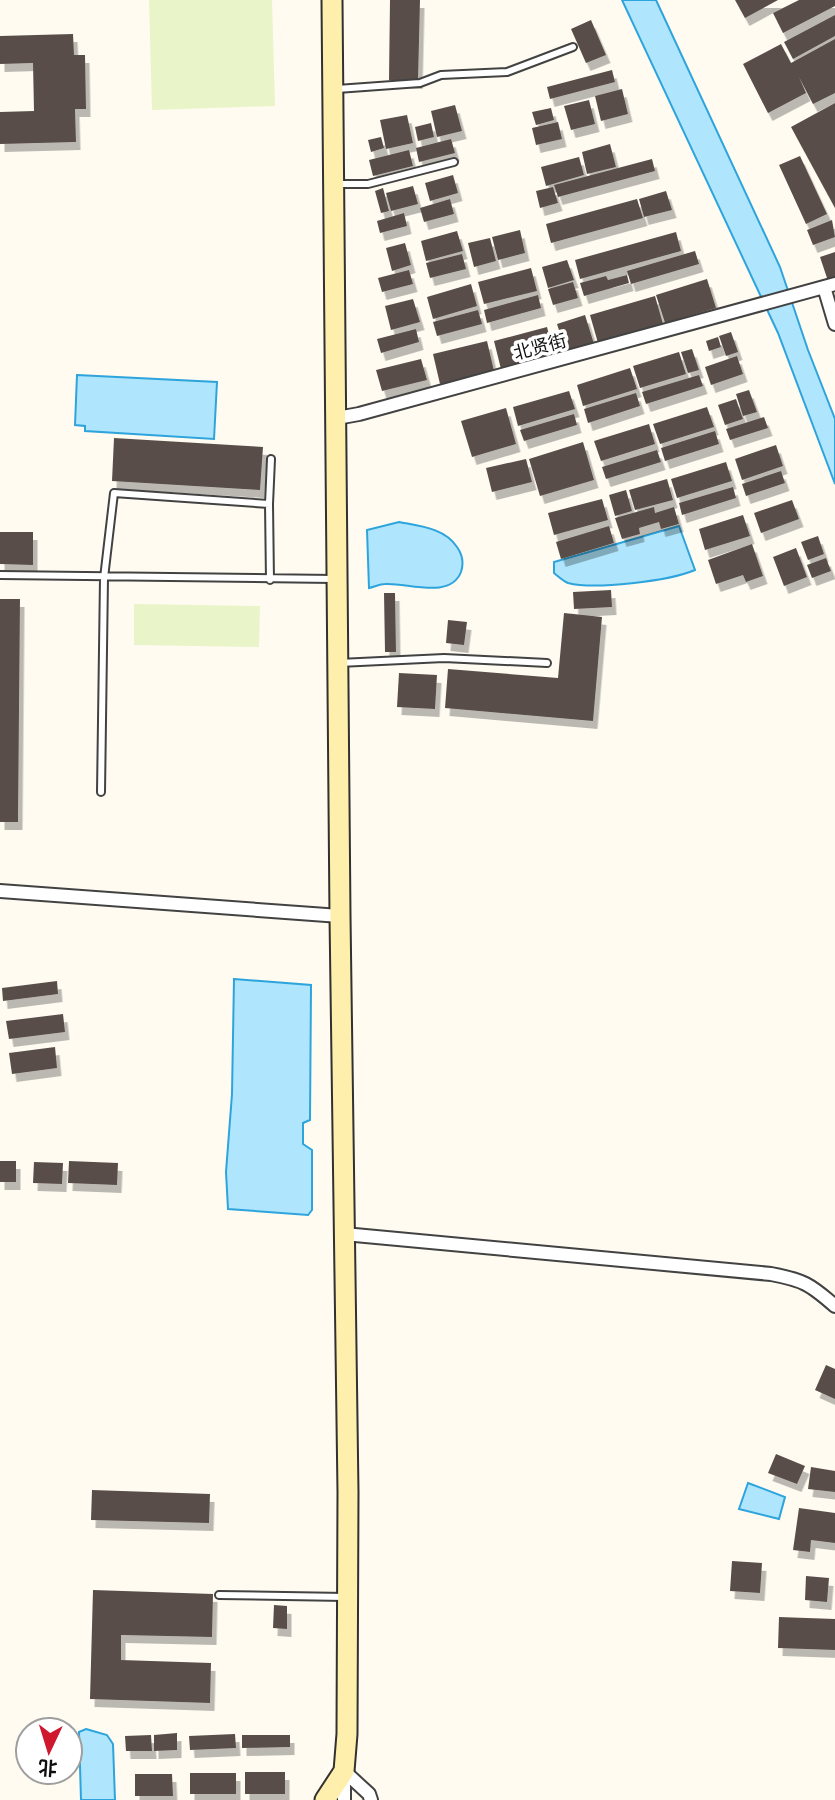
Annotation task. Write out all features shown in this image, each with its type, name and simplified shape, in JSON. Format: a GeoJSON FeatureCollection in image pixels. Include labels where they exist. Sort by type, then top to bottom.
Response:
{"type":"FeatureCollection","features":[{"type":"Feature","properties":{"kind":"main road"},"geometry":{"type":"LineString","coordinates":[[325,1800],[344,1771],[347,1734],[332,0]]}},
{"type":"Feature","properties":{"kind":"street","name":"北贤街"},"geometry":{"type":"LineString","coordinates":[[337,418],[829,285]]}},
{"type":"Feature","properties":{"kind":"street"},"geometry":{"type":"LineString","coordinates":[[829,285],[835,324]]}},
{"type":"Feature","properties":{"kind":"street"},"geometry":{"type":"LineString","coordinates":[[0,891],[340,916]]}},
{"type":"Feature","properties":{"kind":"street"},"geometry":{"type":"LineString","coordinates":[[344,1234],[771,1273],[800,1279],[835,1306]]}},
{"type":"Feature","properties":{"kind":"street"},"geometry":{"type":"LineString","coordinates":[[344,1771],[344,1800]]}},
{"type":"Feature","properties":{"kind":"street"},"geometry":{"type":"LineString","coordinates":[[344,1771],[369,1794],[371,1800]]}},
{"type":"Feature","properties":{"kind":"lane"},"geometry":{"type":"LineString","coordinates":[[333,89],[420,83],[441,75],[507,72],[573,47]]}},
{"type":"Feature","properties":{"kind":"lane"},"geometry":{"type":"LineString","coordinates":[[335,184],[368,184],[454,162]]}},
{"type":"Feature","properties":{"kind":"lane"},"geometry":{"type":"LineString","coordinates":[[270,580],[271,459]]}},
{"type":"Feature","properties":{"kind":"lane"},"geometry":{"type":"LineString","coordinates":[[101,792],[104,578],[114,493],[269,504]]}},
{"type":"Feature","properties":{"kind":"lane"},"geometry":{"type":"LineString","coordinates":[[0,575],[338,579]]}},
{"type":"Feature","properties":{"kind":"lane"},"geometry":{"type":"LineString","coordinates":[[338,663],[444,658],[547,663]]}},
{"type":"Feature","properties":{"kind":"lane"},"geometry":{"type":"LineString","coordinates":[[219,1595],[347,1597]]}},
{"type":"Feature","properties":{"kind":"green space"},"geometry":{"type":"Polygon","coordinates":[[[149,0],[272,0],[275,106],[152,110],[149,0]]]}},
{"type":"Feature","properties":{"kind":"green space"},"geometry":{"type":"Polygon","coordinates":[[[134,604],[260,606],[259,647],[134,645],[134,604]]]}},
{"type":"Feature","properties":{"kind":"water"},"geometry":{"type":"Polygon","coordinates":[[[622,0],[656,0],[780,267],[835,419],[835,484],[778,333],[622,0]]]}},
{"type":"Feature","properties":{"kind":"water"},"geometry":{"type":"Polygon","coordinates":[[[77,375],[217,382],[214,439],[85,431],[85,426],[75,425],[77,375]]]}},
{"type":"Feature","properties":{"kind":"water"},"geometry":{"type":"Polygon","coordinates":[[[399,522],[431,529],[452,541],[462,562],[461,572],[455,580],[438,588],[385,584],[369,588],[367,530],[399,522]]]}},
{"type":"Feature","properties":{"kind":"water"},"geometry":{"type":"Polygon","coordinates":[[[679,526],[695,570],[651,581],[613,585],[568,583],[554,573],[554,562],[679,526]]]}},
{"type":"Feature","properties":{"kind":"water"},"geometry":{"type":"Polygon","coordinates":[[[234,979],[311,985],[310,1120],[303,1123],[303,1144],[312,1150],[312,1210],[308,1215],[228,1209],[226,1172],[232,1094],[234,979]]]}},
{"type":"Feature","properties":{"kind":"water"},"geometry":{"type":"Polygon","coordinates":[[[748,1483],[785,1497],[779,1519],[739,1509],[748,1483]]]}},
{"type":"Feature","properties":{"kind":"water"},"geometry":{"type":"Polygon","coordinates":[[[84,1730],[107,1735],[113,1744],[115,1800],[81,1800],[81,1786],[84,1786],[84,1730]]]}},
{"type":"Feature","properties":{"kind":"building"},"geometry":{"type":"Polygon","coordinates":[[[390,0],[420,0],[418,81],[389,80],[390,0]]]}},
{"type":"Feature","properties":{"kind":"building"},"geometry":{"type":"Polygon","coordinates":[[[735,0],[778,0],[745,18],[735,0]]]}},
{"type":"Feature","properties":{"kind":"building"},"geometry":{"type":"Polygon","coordinates":[[[799,0],[835,0],[835,6],[783,33],[773,13],[799,0]]]}},
{"type":"Feature","properties":{"kind":"building"},"geometry":{"type":"Polygon","coordinates":[[[835,15],[835,36],[793,59],[784,42],[835,15]]]}},
{"type":"Feature","properties":{"kind":"building"},"geometry":{"type":"Polygon","coordinates":[[[591,20],[606,55],[586,63],[571,29],[591,20]]]}},
{"type":"Feature","properties":{"kind":"building"},"geometry":{"type":"Polygon","coordinates":[[[73,34],[74,55],[85,55],[86,109],[75,109],[76,142],[0,144],[0,112],[34,111],[33,63],[0,64],[0,36],[73,34]]]}},
{"type":"Feature","properties":{"kind":"building"},"geometry":{"type":"Polygon","coordinates":[[[835,39],[835,93],[813,104],[799,77],[806,93],[768,113],[743,64],[781,44],[791,63],[835,39]]]}},
{"type":"Feature","properties":{"kind":"building"},"geometry":{"type":"Polygon","coordinates":[[[612,70],[615,82],[550,99],[547,87],[612,70]]]}},
{"type":"Feature","properties":{"kind":"building"},"geometry":{"type":"Polygon","coordinates":[[[622,89],[628,114],[601,121],[595,96],[622,89]]]}},
{"type":"Feature","properties":{"kind":"building"},"geometry":{"type":"Polygon","coordinates":[[[589,100],[595,124],[571,130],[564,106],[589,100]]]}},
{"type":"Feature","properties":{"kind":"building"},"geometry":{"type":"Polygon","coordinates":[[[835,103],[835,208],[791,127],[835,103]]]}},
{"type":"Feature","properties":{"kind":"building"},"geometry":{"type":"Polygon","coordinates":[[[455,105],[462,131],[437,137],[431,111],[455,105]]]}},
{"type":"Feature","properties":{"kind":"building"},"geometry":{"type":"Polygon","coordinates":[[[551,108],[554,120],[536,125],[532,112],[551,108]]]}},
{"type":"Feature","properties":{"kind":"building"},"geometry":{"type":"Polygon","coordinates":[[[407,115],[413,143],[386,149],[380,120],[407,115]]]}},
{"type":"Feature","properties":{"kind":"building"},"geometry":{"type":"Polygon","coordinates":[[[558,122],[562,139],[536,145],[532,128],[558,122]]]}},
{"type":"Feature","properties":{"kind":"building"},"geometry":{"type":"Polygon","coordinates":[[[431,123],[434,137],[418,141],[415,127],[431,123]]]}},
{"type":"Feature","properties":{"kind":"building"},"geometry":{"type":"Polygon","coordinates":[[[381,137],[384,148],[371,152],[368,140],[381,137]]]}},
{"type":"Feature","properties":{"kind":"building"},"geometry":{"type":"Polygon","coordinates":[[[451,139],[455,153],[419,162],[416,148],[451,139]]]}},
{"type":"Feature","properties":{"kind":"building"},"geometry":{"type":"Polygon","coordinates":[[[610,144],[616,167],[587,174],[582,152],[610,144]]]}},
{"type":"Feature","properties":{"kind":"building"},"geometry":{"type":"Polygon","coordinates":[[[409,150],[413,166],[373,176],[369,160],[409,150]]]}},
{"type":"Feature","properties":{"kind":"building"},"geometry":{"type":"Polygon","coordinates":[[[800,156],[827,214],[806,224],[779,165],[800,156]]]}},
{"type":"Feature","properties":{"kind":"building"},"geometry":{"type":"Polygon","coordinates":[[[579,157],[584,175],[546,186],[541,167],[579,157]]]}},
{"type":"Feature","properties":{"kind":"building"},"geometry":{"type":"Polygon","coordinates":[[[652,159],[655,171],[558,197],[554,185],[652,159]]]}},
{"type":"Feature","properties":{"kind":"building"},"geometry":{"type":"Polygon","coordinates":[[[453,175],[458,193],[430,201],[425,183],[453,175]]]}},
{"type":"Feature","properties":{"kind":"building"},"geometry":{"type":"Polygon","coordinates":[[[413,186],[418,204],[391,211],[386,193],[413,186]]]}},
{"type":"Feature","properties":{"kind":"building"},"geometry":{"type":"Polygon","coordinates":[[[553,187],[558,203],[540,208],[536,191],[553,187]]]}},
{"type":"Feature","properties":{"kind":"building"},"geometry":{"type":"Polygon","coordinates":[[[383,188],[389,211],[381,213],[375,191],[383,188]]]}},
{"type":"Feature","properties":{"kind":"building"},"geometry":{"type":"Polygon","coordinates":[[[666,191],[672,210],[644,217],[639,199],[666,191]]]}},
{"type":"Feature","properties":{"kind":"building"},"geometry":{"type":"Polygon","coordinates":[[[450,199],[454,214],[424,222],[420,208],[450,199]]]}},
{"type":"Feature","properties":{"kind":"building"},"geometry":{"type":"Polygon","coordinates":[[[637,199],[643,218],[551,243],[546,224],[637,199]]]}},
{"type":"Feature","properties":{"kind":"building"},"geometry":{"type":"Polygon","coordinates":[[[404,213],[407,226],[380,233],[377,221],[404,213]]]}},
{"type":"Feature","properties":{"kind":"building"},"geometry":{"type":"Polygon","coordinates":[[[832,220],[835,237],[813,245],[807,230],[832,220]]]}},
{"type":"Feature","properties":{"kind":"building"},"geometry":{"type":"Polygon","coordinates":[[[520,230],[525,253],[498,260],[492,237],[520,230]]]}},
{"type":"Feature","properties":{"kind":"building"},"geometry":{"type":"Polygon","coordinates":[[[457,231],[463,251],[426,261],[421,241],[457,231]]]}},
{"type":"Feature","properties":{"kind":"building"},"geometry":{"type":"Polygon","coordinates":[[[676,232],[681,251],[580,279],[575,260],[676,232]]]}},
{"type":"Feature","properties":{"kind":"building"},"geometry":{"type":"Polygon","coordinates":[[[490,238],[496,261],[474,267],[468,243],[490,238]]]}},
{"type":"Feature","properties":{"kind":"building"},"geometry":{"type":"Polygon","coordinates":[[[405,243],[411,265],[392,271],[386,248],[405,243]]]}},
{"type":"Feature","properties":{"kind":"building"},"geometry":{"type":"Polygon","coordinates":[[[695,251],[699,264],[631,284],[627,271],[695,251]]]}},
{"type":"Feature","properties":{"kind":"building"},"geometry":{"type":"Polygon","coordinates":[[[835,252],[835,279],[828,281],[820,257],[835,252]]]}},
{"type":"Feature","properties":{"kind":"building"},"geometry":{"type":"Polygon","coordinates":[[[462,254],[466,269],[430,278],[426,263],[462,254]]]}},
{"type":"Feature","properties":{"kind":"building"},"geometry":{"type":"Polygon","coordinates":[[[567,260],[574,280],[548,288],[542,267],[567,260]]]}},
{"type":"Feature","properties":{"kind":"building"},"geometry":{"type":"Polygon","coordinates":[[[531,268],[537,291],[484,304],[478,282],[531,268]]]}},
{"type":"Feature","properties":{"kind":"building"},"geometry":{"type":"Polygon","coordinates":[[[409,270],[413,284],[382,292],[378,278],[409,270]]]}},
{"type":"Feature","properties":{"kind":"building"},"geometry":{"type":"Polygon","coordinates":[[[627,275],[629,283],[584,296],[580,283],[606,276],[608,280],[627,275]]]}},
{"type":"Feature","properties":{"kind":"building"},"geometry":{"type":"Polygon","coordinates":[[[707,279],[716,308],[665,323],[656,295],[707,279]]]}},
{"type":"Feature","properties":{"kind":"building"},"geometry":{"type":"Polygon","coordinates":[[[573,282],[578,298],[553,305],[548,289],[573,282]]]}},
{"type":"Feature","properties":{"kind":"building"},"geometry":{"type":"Polygon","coordinates":[[[471,284],[477,306],[433,319],[427,297],[471,284]]]}},
{"type":"Feature","properties":{"kind":"building"},"geometry":{"type":"Polygon","coordinates":[[[538,295],[541,308],[487,323],[484,310],[538,295]]]}},
{"type":"Feature","properties":{"kind":"building"},"geometry":{"type":"Polygon","coordinates":[[[655,296],[663,324],[598,343],[590,315],[655,296]]]}},
{"type":"Feature","properties":{"kind":"building"},"geometry":{"type":"Polygon","coordinates":[[[413,299],[420,322],[391,330],[385,306],[413,299]]]}},
{"type":"Feature","properties":{"kind":"building"},"geometry":{"type":"Polygon","coordinates":[[[478,310],[482,324],[437,336],[433,322],[478,310]]]}},
{"type":"Feature","properties":{"kind":"building"},"geometry":{"type":"Polygon","coordinates":[[[585,315],[594,344],[566,352],[557,324],[585,315]]]}},
{"type":"Feature","properties":{"kind":"building"},"geometry":{"type":"Polygon","coordinates":[[[547,327],[554,355],[501,369],[494,341],[547,327]]]}},
{"type":"Feature","properties":{"kind":"building"},"geometry":{"type":"Polygon","coordinates":[[[416,329],[419,342],[381,353],[377,339],[416,329]]]}},
{"type":"Feature","properties":{"kind":"building"},"geometry":{"type":"Polygon","coordinates":[[[731,332],[738,352],[726,356],[719,336],[731,332]]]}},
{"type":"Feature","properties":{"kind":"building"},"geometry":{"type":"Polygon","coordinates":[[[718,337],[721,347],[709,351],[706,341],[718,337]]]}},
{"type":"Feature","properties":{"kind":"building"},"geometry":{"type":"Polygon","coordinates":[[[487,341],[494,371],[440,384],[433,354],[487,341]]]}},
{"type":"Feature","properties":{"kind":"building"},"geometry":{"type":"Polygon","coordinates":[[[692,349],[699,370],[688,373],[681,352],[692,349]]]}},
{"type":"Feature","properties":{"kind":"building"},"geometry":{"type":"Polygon","coordinates":[[[679,352],[686,374],[640,388],[633,366],[679,352]]]}},
{"type":"Feature","properties":{"kind":"building"},"geometry":{"type":"Polygon","coordinates":[[[737,356],[743,374],[711,385],[705,367],[737,356]]]}},
{"type":"Feature","properties":{"kind":"building"},"geometry":{"type":"Polygon","coordinates":[[[421,359],[427,380],[382,391],[376,370],[421,359]]]}},
{"type":"Feature","properties":{"kind":"building"},"geometry":{"type":"Polygon","coordinates":[[[630,368],[637,389],[583,406],[577,385],[630,368]]]}},
{"type":"Feature","properties":{"kind":"building"},"geometry":{"type":"Polygon","coordinates":[[[699,375],[703,386],[646,404],[642,392],[699,375]]]}},
{"type":"Feature","properties":{"kind":"building"},"geometry":{"type":"Polygon","coordinates":[[[749,390],[757,412],[743,416],[736,394],[749,390]]]}},
{"type":"Feature","properties":{"kind":"building"},"geometry":{"type":"Polygon","coordinates":[[[569,391],[575,409],[518,426],[513,407],[569,391]]]}},
{"type":"Feature","properties":{"kind":"building"},"geometry":{"type":"Polygon","coordinates":[[[636,393],[640,406],[588,423],[584,409],[636,393]]]}},
{"type":"Feature","properties":{"kind":"building"},"geometry":{"type":"Polygon","coordinates":[[[736,399],[743,419],[725,425],[718,405],[736,399]]]}},
{"type":"Feature","properties":{"kind":"building"},"geometry":{"type":"Polygon","coordinates":[[[707,407],[714,427],[660,444],[653,424],[707,407]]]}},
{"type":"Feature","properties":{"kind":"building"},"geometry":{"type":"Polygon","coordinates":[[[506,408],[516,444],[472,457],[461,421],[506,408]]]}},
{"type":"Feature","properties":{"kind":"building"},"geometry":{"type":"Polygon","coordinates":[[[574,414],[577,425],[524,441],[520,430],[574,414]]]}},
{"type":"Feature","properties":{"kind":"building"},"geometry":{"type":"Polygon","coordinates":[[[764,417],[768,428],[730,440],[726,429],[764,417]]]}},
{"type":"Feature","properties":{"kind":"building"},"geometry":{"type":"Polygon","coordinates":[[[649,424],[655,444],[601,461],[594,441],[649,424]]]}},
{"type":"Feature","properties":{"kind":"building"},"geometry":{"type":"Polygon","coordinates":[[[715,431],[719,444],[665,461],[661,448],[715,431]]]}},
{"type":"Feature","properties":{"kind":"building"},"geometry":{"type":"Polygon","coordinates":[[[114,438],[263,447],[260,490],[112,481],[114,438]]]}},
{"type":"Feature","properties":{"kind":"building"},"geometry":{"type":"Polygon","coordinates":[[[583,442],[594,480],[540,496],[529,459],[583,442]]]}},
{"type":"Feature","properties":{"kind":"building"},"geometry":{"type":"Polygon","coordinates":[[[776,445],[783,466],[742,480],[735,459],[776,445]]]}},
{"type":"Feature","properties":{"kind":"building"},"geometry":{"type":"Polygon","coordinates":[[[657,450],[661,462],[606,479],[602,467],[657,450]]]}},
{"type":"Feature","properties":{"kind":"building"},"geometry":{"type":"Polygon","coordinates":[[[526,459],[532,482],[492,492],[486,468],[526,459]]]}},
{"type":"Feature","properties":{"kind":"building"},"geometry":{"type":"Polygon","coordinates":[[[726,462],[732,481],[677,498],[671,479],[726,462]]]}},
{"type":"Feature","properties":{"kind":"building"},"geometry":{"type":"Polygon","coordinates":[[[781,471],[785,483],[746,496],[742,484],[781,471]]]}},
{"type":"Feature","properties":{"kind":"building"},"geometry":{"type":"Polygon","coordinates":[[[667,479],[673,500],[635,510],[629,490],[667,479]]]}},
{"type":"Feature","properties":{"kind":"building"},"geometry":{"type":"Polygon","coordinates":[[[733,487],[736,498],[682,515],[679,503],[733,487]]]}},
{"type":"Feature","properties":{"kind":"building"},"geometry":{"type":"Polygon","coordinates":[[[626,490],[632,511],[615,516],[609,495],[626,490]]]}},
{"type":"Feature","properties":{"kind":"building"},"geometry":{"type":"Polygon","coordinates":[[[602,499],[608,520],[554,535],[548,513],[602,499]]]}},
{"type":"Feature","properties":{"kind":"building"},"geometry":{"type":"Polygon","coordinates":[[[792,500],[799,519],[761,533],[754,513],[792,500]]]}},
{"type":"Feature","properties":{"kind":"building"},"geometry":{"type":"Polygon","coordinates":[[[654,507],[655,513],[674,507],[679,524],[661,529],[659,522],[639,528],[640,534],[622,539],[615,518],[654,507]]]}},
{"type":"Feature","properties":{"kind":"building"},"geometry":{"type":"Polygon","coordinates":[[[743,515],[750,536],[705,550],[699,529],[743,515]]]}},
{"type":"Feature","properties":{"kind":"building"},"geometry":{"type":"Polygon","coordinates":[[[609,526],[614,543],[561,559],[556,542],[609,526]]]}},
{"type":"Feature","properties":{"kind":"building"},"geometry":{"type":"Polygon","coordinates":[[[0,532],[33,532],[33,565],[0,564],[0,532]]]}},
{"type":"Feature","properties":{"kind":"building"},"geometry":{"type":"Polygon","coordinates":[[[818,536],[824,554],[808,560],[801,542],[818,536]]]}},
{"type":"Feature","properties":{"kind":"building"},"geometry":{"type":"Polygon","coordinates":[[[752,544],[763,576],[746,582],[743,575],[716,584],[708,560],[752,544]]]}},
{"type":"Feature","properties":{"kind":"building"},"geometry":{"type":"Polygon","coordinates":[[[796,548],[807,577],[784,586],[773,557],[796,548]]]}},
{"type":"Feature","properties":{"kind":"building"},"geometry":{"type":"Polygon","coordinates":[[[826,558],[831,571],[812,578],[807,565],[826,558]]]}},
{"type":"Feature","properties":{"kind":"building"},"geometry":{"type":"Polygon","coordinates":[[[611,590],[612,607],[574,609],[573,592],[611,590]]]}},
{"type":"Feature","properties":{"kind":"building"},"geometry":{"type":"Polygon","coordinates":[[[384,593],[395,593],[396,652],[385,652],[384,593]]]}},
{"type":"Feature","properties":{"kind":"building"},"geometry":{"type":"Polygon","coordinates":[[[0,599],[20,599],[18,822],[0,822],[0,599]]]}},
{"type":"Feature","properties":{"kind":"building"},"geometry":{"type":"Polygon","coordinates":[[[564,613],[602,617],[593,721],[445,708],[448,669],[558,678],[564,613]]]}},
{"type":"Feature","properties":{"kind":"building"},"geometry":{"type":"Polygon","coordinates":[[[448,620],[467,622],[464,645],[446,643],[448,620]]]}},
{"type":"Feature","properties":{"kind":"building"},"geometry":{"type":"Polygon","coordinates":[[[399,673],[437,675],[435,709],[397,707],[399,673]]]}},
{"type":"Feature","properties":{"kind":"building"},"geometry":{"type":"Polygon","coordinates":[[[57,981],[58,994],[3,1001],[2,988],[57,981]]]}},
{"type":"Feature","properties":{"kind":"building"},"geometry":{"type":"Polygon","coordinates":[[[63,1014],[65,1032],[9,1039],[6,1021],[63,1014]]]}},
{"type":"Feature","properties":{"kind":"building"},"geometry":{"type":"Polygon","coordinates":[[[55,1047],[57,1068],[12,1074],[9,1053],[55,1047]]]}},
{"type":"Feature","properties":{"kind":"building"},"geometry":{"type":"Polygon","coordinates":[[[0,1161],[16,1161],[16,1182],[0,1182],[0,1161]]]}},
{"type":"Feature","properties":{"kind":"building"},"geometry":{"type":"Polygon","coordinates":[[[69,1161],[118,1163],[117,1185],[68,1183],[69,1161]]]}},
{"type":"Feature","properties":{"kind":"building"},"geometry":{"type":"Polygon","coordinates":[[[34,1162],[63,1163],[62,1184],[33,1183],[34,1162]]]}},
{"type":"Feature","properties":{"kind":"building"},"geometry":{"type":"Polygon","coordinates":[[[826,1365],[835,1369],[835,1399],[815,1390],[826,1365]]]}},
{"type":"Feature","properties":{"kind":"building"},"geometry":{"type":"Polygon","coordinates":[[[776,1454],[805,1466],[797,1484],[768,1473],[776,1454]]]}},
{"type":"Feature","properties":{"kind":"building"},"geometry":{"type":"Polygon","coordinates":[[[811,1467],[835,1471],[835,1492],[808,1489],[811,1467]]]}},
{"type":"Feature","properties":{"kind":"building"},"geometry":{"type":"Polygon","coordinates":[[[92,1490],[210,1494],[209,1523],[91,1520],[92,1490]]]}},
{"type":"Feature","properties":{"kind":"building"},"geometry":{"type":"Polygon","coordinates":[[[799,1508],[835,1513],[835,1543],[811,1540],[810,1552],[793,1550],[799,1508]]]}},
{"type":"Feature","properties":{"kind":"building"},"geometry":{"type":"Polygon","coordinates":[[[732,1561],[762,1563],[760,1593],[730,1591],[732,1561]]]}},
{"type":"Feature","properties":{"kind":"building"},"geometry":{"type":"Polygon","coordinates":[[[806,1576],[829,1578],[827,1602],[805,1600],[806,1576]]]}},
{"type":"Feature","properties":{"kind":"building"},"geometry":{"type":"Polygon","coordinates":[[[93,1590],[213,1594],[212,1637],[121,1635],[121,1660],[211,1663],[210,1703],[90,1699],[93,1590]]]}},
{"type":"Feature","properties":{"kind":"building"},"geometry":{"type":"Polygon","coordinates":[[[274,1605],[287,1606],[287,1629],[273,1628],[274,1605]]]}},
{"type":"Feature","properties":{"kind":"building"},"geometry":{"type":"Polygon","coordinates":[[[779,1617],[835,1619],[835,1650],[778,1648],[779,1617]]]}},
{"type":"Feature","properties":{"kind":"building"},"geometry":{"type":"Polygon","coordinates":[[[177,1733],[177,1750],[154,1751],[154,1735],[177,1733]]]}},
{"type":"Feature","properties":{"kind":"building"},"geometry":{"type":"Polygon","coordinates":[[[235,1734],[236,1748],[190,1750],[189,1736],[235,1734]]]}},
{"type":"Feature","properties":{"kind":"building"},"geometry":{"type":"Polygon","coordinates":[[[151,1735],[152,1751],[126,1751],[125,1736],[151,1735]]]}},
{"type":"Feature","properties":{"kind":"building"},"geometry":{"type":"Polygon","coordinates":[[[242,1735],[290,1735],[290,1747],[242,1748],[242,1735]]]}},
{"type":"Feature","properties":{"kind":"building"},"geometry":{"type":"Polygon","coordinates":[[[245,1772],[285,1772],[285,1794],[245,1794],[245,1772]]]}},
{"type":"Feature","properties":{"kind":"building"},"geometry":{"type":"Polygon","coordinates":[[[190,1773],[236,1773],[236,1794],[190,1794],[190,1773]]]}},
{"type":"Feature","properties":{"kind":"building"},"geometry":{"type":"Polygon","coordinates":[[[135,1774],[172,1774],[173,1796],[135,1796],[135,1774]]]}}]}
